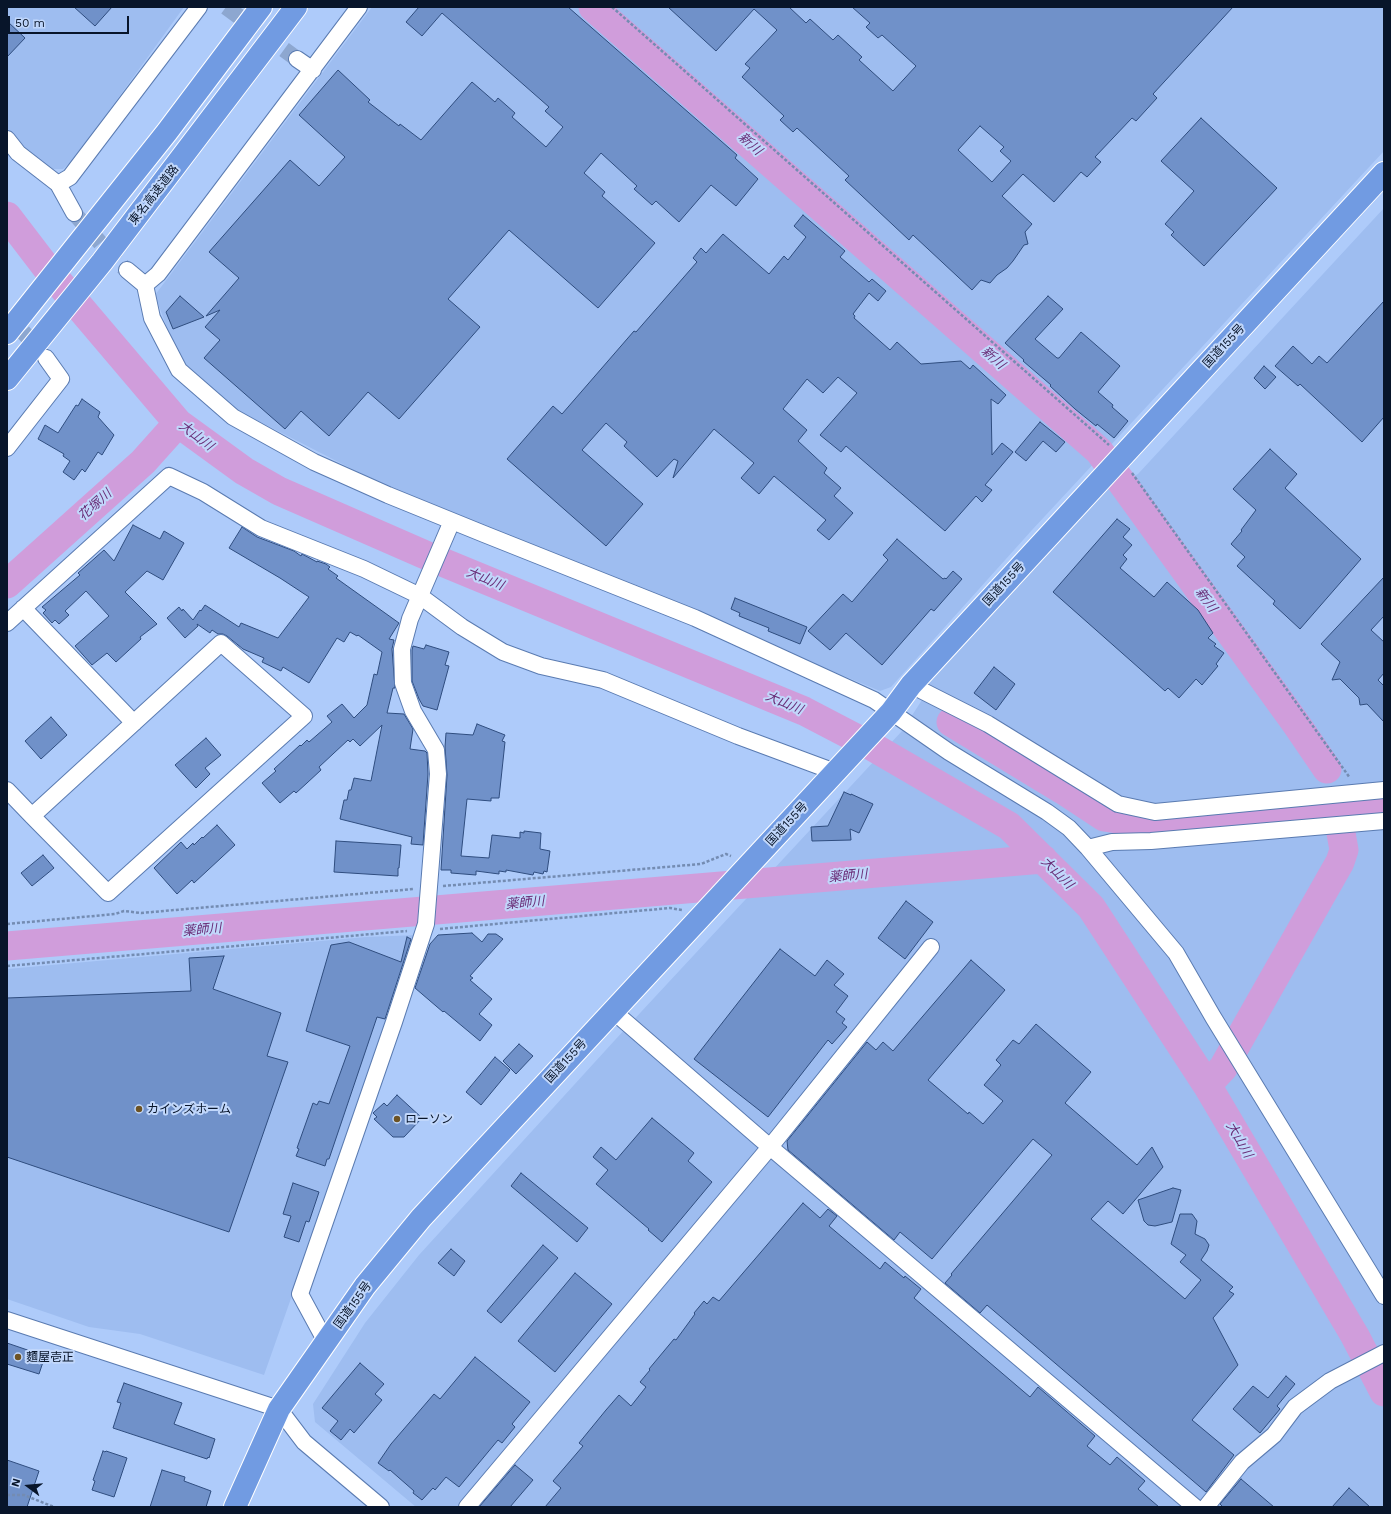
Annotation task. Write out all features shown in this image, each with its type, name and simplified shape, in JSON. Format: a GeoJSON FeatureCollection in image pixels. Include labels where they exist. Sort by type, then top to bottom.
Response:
{"type":"FeatureCollection","features":[{"type":"Feature","properties":{"kind":"highway"},"geometry":{"type":"LineString","coordinates":[[7,333],[167,132],[261,7]]}},
{"type":"Feature","properties":{"kind":"highway","name":"東名高速道路"},"geometry":{"type":"LineString","coordinates":[[7,379],[46,329],[102,262],[296,7]]}},
{"type":"Feature","properties":{"kind":"highway","name":"国道155号"},"geometry":{"type":"LineString","coordinates":[[235,1507],[279,1409],[366,1286],[421,1218],[891,712],[912,685],[1384,173]]}},
{"type":"Feature","properties":{"kind":"street"},"geometry":{"type":"LineString","coordinates":[[58,184],[70,177],[199,7]]}},
{"type":"Feature","properties":{"kind":"street"},"geometry":{"type":"LineString","coordinates":[[145,285],[158,274],[360,7]]}},
{"type":"Feature","properties":{"kind":"street"},"geometry":{"type":"LineString","coordinates":[[297,59],[313,70]]}},
{"type":"Feature","properties":{"kind":"street"},"geometry":{"type":"LineString","coordinates":[[7,139],[18,153],[58,184],[74,214]]}},
{"type":"Feature","properties":{"kind":"street"},"geometry":{"type":"LineString","coordinates":[[127,270],[145,285],[152,318],[179,370],[233,417],[314,462],[452,521],[695,618],[874,700],[949,752],[1047,812],[1069,828],[1088,848],[1176,953],[1384,1296]]}},
{"type":"Feature","properties":{"kind":"street"},"geometry":{"type":"LineString","coordinates":[[7,448],[61,379],[46,358]]}},
{"type":"Feature","properties":{"kind":"street"},"geometry":{"type":"LineString","coordinates":[[7,623],[169,476],[203,492],[261,528],[422,592],[462,627],[503,652],[541,666],[603,680],[738,736],[835,772]]}},
{"type":"Feature","properties":{"kind":"street"},"geometry":{"type":"LineString","coordinates":[[326,1342],[300,1294],[394,1022],[425,927],[438,774],[436,750],[412,711],[403,683],[402,649],[410,619],[452,521]]}},
{"type":"Feature","properties":{"kind":"street"},"geometry":{"type":"LineString","coordinates":[[23,608],[134,723]]}},
{"type":"Feature","properties":{"kind":"street"},"geometry":{"type":"LineString","coordinates":[[7,790],[32,816],[108,893],[304,716],[221,643],[32,816]]}},
{"type":"Feature","properties":{"kind":"street"},"geometry":{"type":"LineString","coordinates":[[912,685],[988,724],[1118,804],[1155,812],[1384,790]]}},
{"type":"Feature","properties":{"kind":"street"},"geometry":{"type":"LineString","coordinates":[[1088,848],[1112,842],[1151,841],[1384,821]]}},
{"type":"Feature","properties":{"kind":"street"},"geometry":{"type":"LineString","coordinates":[[467,1507],[770,1146],[931,947]]}},
{"type":"Feature","properties":{"kind":"street"},"geometry":{"type":"LineString","coordinates":[[614,1011],[770,1146],[1195,1507]]}},
{"type":"Feature","properties":{"kind":"street"},"geometry":{"type":"LineString","coordinates":[[7,1320],[279,1409],[304,1442],[381,1507]]}},
{"type":"Feature","properties":{"kind":"street"},"geometry":{"type":"LineString","coordinates":[[1206,1507],[1242,1462],[1274,1435],[1295,1407],[1330,1381],[1384,1353]]}},
{"type":"Feature","properties":{"kind":"path"},"geometry":{"type":"LineString","coordinates":[[612,7],[1105,441],[1121,458],[1360,792]]}},
{"type":"Feature","properties":{"kind":"path"},"geometry":{"type":"LineString","coordinates":[[7,924],[115,914],[124,911],[141,913],[428,890],[702,864],[726,854],[751,862]]}},
{"type":"Feature","properties":{"kind":"path"},"geometry":{"type":"LineString","coordinates":[[7,966],[366,934],[425,927],[670,908],[703,914]]}},
{"type":"Feature","properties":{"kind":"path"},"geometry":{"type":"LineString","coordinates":[[7,1495],[24,1495],[54,1507]]}},
{"type":"Feature","properties":{"kind":"shaded area"},"geometry":{"type":"Polygon","coordinates":[[[7,7],[184,7],[74,159],[63,169],[53,169],[37,162],[7,128],[7,7]]]}},
{"type":"Feature","properties":{"kind":"shaded area"},"geometry":{"type":"Polygon","coordinates":[[[372,7],[1384,7],[1384,151],[1032,530],[891,687],[880,691],[391,489],[235,409],[184,366],[172,342],[155,295],[372,7]]]}},
{"type":"Feature","properties":{"kind":"shaded area"},"geometry":{"type":"Polygon","coordinates":[[[1384,208],[1384,1507],[416,1507],[315,1422],[313,1404],[365,1323],[419,1255],[615,1040],[902,731],[929,689],[929,679],[1104,491],[1138,474],[1384,208]]]}},
{"type":"Feature","properties":{"kind":"shaded area"},"geometry":{"type":"Polygon","coordinates":[[[419,935],[264,1375],[140,1334],[89,1327],[7,1299],[7,969],[366,937],[419,935]]]}},
{"type":"Feature","properties":{"kind":"building"},"geometry":{"type":"Polygon","coordinates":[[[74,7],[112,7],[95,26],[74,7]]]}},
{"type":"Feature","properties":{"kind":"building"},"geometry":{"type":"Polygon","coordinates":[[[419,7],[568,7],[737,155],[735,158],[758,179],[736,206],[711,185],[679,222],[656,201],[652,205],[634,189],[637,186],[601,153],[584,173],[605,192],[602,196],[655,243],[598,308],[509,230],[448,299],[480,327],[399,419],[368,392],[329,436],[301,411],[285,429],[204,358],[220,340],[205,327],[220,310],[206,316],[239,278],[209,252],[290,160],[319,186],[345,157],[299,115],[338,70],[370,100],[368,102],[399,126],[400,124],[421,140],[472,82],[495,102],[498,98],[515,113],[512,117],[546,147],[563,127],[545,111],[549,107],[442,13],[422,36],[406,22],[419,7]]]}},
{"type":"Feature","properties":{"kind":"building"},"geometry":{"type":"Polygon","coordinates":[[[668,7],[789,7],[806,23],[810,19],[833,40],[838,35],[862,57],[859,60],[893,91],[916,66],[882,35],[878,38],[866,27],[870,23],[852,7],[1233,7],[1153,94],[1157,98],[1136,121],[1132,118],[1095,157],[1101,162],[1087,177],[1081,172],[1054,202],[1023,174],[1002,196],[1032,224],[1025,232],[1028,244],[1024,245],[1007,268],[997,275],[990,283],[981,280],[972,290],[913,235],[909,240],[845,180],[849,176],[797,128],[793,132],[780,120],[784,116],[742,77],[750,68],[745,64],[777,30],[754,9],[716,51],[668,7]],[[980,126],[958,150],[992,182],[1011,161],[1000,151],[1004,147],[980,126]]]}},
{"type":"Feature","properties":{"kind":"building"},"geometry":{"type":"Polygon","coordinates":[[[7,21],[25,38],[7,57],[7,21]]]}},
{"type":"Feature","properties":{"kind":"building"},"geometry":{"type":"Polygon","coordinates":[[[1201,118],[1277,188],[1204,266],[1171,235],[1174,232],[1165,224],[1194,191],[1161,161],[1201,118]]]}},
{"type":"Feature","properties":{"kind":"building"},"geometry":{"type":"Polygon","coordinates":[[[803,215],[845,251],[840,257],[869,282],[872,279],[886,291],[878,301],[869,293],[853,314],[855,316],[854,318],[890,350],[897,342],[921,364],[961,361],[970,369],[973,365],[1006,395],[998,404],[991,399],[992,455],[1002,443],[1013,452],[985,485],[992,490],[982,502],[976,496],[945,531],[846,446],[841,452],[820,435],[857,393],[838,377],[823,393],[807,379],[783,409],[807,430],[798,441],[827,468],[824,473],[841,488],[834,496],[853,513],[829,540],[817,530],[826,520],[774,476],[759,494],[741,478],[754,463],[714,429],[673,478],[678,461],[674,459],[657,477],[624,446],[627,442],[606,423],[582,450],[643,504],[606,546],[507,459],[553,406],[562,414],[634,331],[636,332],[697,262],[693,258],[701,248],[706,253],[723,234],[769,274],[784,256],[788,260],[806,237],[794,226],[803,215]]]}},
{"type":"Feature","properties":{"kind":"building"},"geometry":{"type":"Polygon","coordinates":[[[180,296],[204,317],[173,329],[166,312],[180,296]]]}},
{"type":"Feature","properties":{"kind":"building"},"geometry":{"type":"Polygon","coordinates":[[[1048,296],[1063,309],[1035,339],[1057,358],[1059,358],[1081,332],[1120,366],[1098,392],[1128,421],[1114,438],[1075,409],[1005,343],[1048,296]]]}},
{"type":"Feature","properties":{"kind":"building"},"geometry":{"type":"Polygon","coordinates":[[[1384,301],[1384,417],[1362,442],[1300,384],[1298,386],[1275,366],[1293,346],[1312,364],[1319,356],[1327,363],[1384,301]]]}},
{"type":"Feature","properties":{"kind":"building"},"geometry":{"type":"Polygon","coordinates":[[[1264,366],[1276,377],[1265,389],[1254,378],[1264,366]]]}},
{"type":"Feature","properties":{"kind":"building"},"geometry":{"type":"Polygon","coordinates":[[[82,399],[100,412],[98,417],[114,435],[102,455],[98,452],[85,472],[82,469],[74,480],[63,472],[70,461],[63,456],[64,454],[38,439],[45,425],[58,433],[76,405],[78,406],[82,399]]]}},
{"type":"Feature","properties":{"kind":"building"},"geometry":{"type":"Polygon","coordinates":[[[1040,422],[1065,442],[1056,452],[1043,441],[1026,461],[1015,452],[1040,422]]]}},
{"type":"Feature","properties":{"kind":"building"},"geometry":{"type":"Polygon","coordinates":[[[1270,449],[1297,474],[1285,488],[1361,559],[1300,629],[1273,604],[1275,601],[1237,566],[1245,557],[1231,544],[1256,510],[1233,489],[1270,449]]]}},
{"type":"Feature","properties":{"kind":"building"},"geometry":{"type":"Polygon","coordinates":[[[1117,519],[1130,529],[1123,537],[1132,545],[1123,555],[1127,559],[1120,568],[1154,597],[1167,582],[1198,610],[1213,633],[1208,638],[1216,644],[1214,646],[1224,653],[1216,664],[1218,666],[1202,685],[1196,679],[1179,698],[1168,688],[1165,691],[1053,592],[1117,519]]]}},
{"type":"Feature","properties":{"kind":"building"},"geometry":{"type":"Polygon","coordinates":[[[133,525],[160,539],[164,531],[184,543],[163,580],[147,571],[125,592],[157,624],[140,637],[141,639],[116,662],[107,653],[92,665],[75,646],[109,616],[86,591],[65,611],[69,615],[59,624],[55,620],[52,623],[43,613],[46,610],[42,607],[80,575],[78,573],[104,550],[114,561],[133,525]]]}},
{"type":"Feature","properties":{"kind":"building"},"geometry":{"type":"Polygon","coordinates":[[[242,527],[257,537],[294,551],[301,556],[302,554],[317,562],[326,564],[330,567],[328,569],[338,576],[336,578],[399,623],[389,639],[394,640],[392,649],[395,688],[393,688],[387,713],[404,714],[413,729],[410,749],[425,751],[427,753],[428,774],[423,845],[411,844],[412,837],[340,819],[344,800],[347,800],[354,778],[371,781],[382,725],[360,746],[353,739],[350,742],[348,740],[319,767],[321,770],[307,783],[296,793],[294,791],[280,803],[262,783],[276,771],[274,769],[300,745],[301,746],[307,740],[309,742],[332,722],[327,716],[342,704],[354,718],[367,705],[374,674],[377,675],[382,652],[358,635],[357,636],[350,632],[344,642],[337,638],[309,683],[283,667],[281,671],[262,662],[264,658],[243,649],[227,636],[218,634],[212,630],[210,633],[197,624],[198,626],[185,638],[167,618],[179,607],[182,611],[183,609],[193,620],[205,605],[239,627],[241,623],[278,638],[309,597],[229,548],[242,527]]]}},
{"type":"Feature","properties":{"kind":"building"},"geometry":{"type":"Polygon","coordinates":[[[897,539],[943,579],[946,579],[953,571],[962,579],[934,611],[931,609],[882,665],[846,633],[830,650],[808,631],[843,594],[852,602],[888,560],[883,555],[897,539]]]}},
{"type":"Feature","properties":{"kind":"building"},"geometry":{"type":"Polygon","coordinates":[[[1384,577],[1384,616],[1371,630],[1384,642],[1384,673],[1378,680],[1384,686],[1384,722],[1367,704],[1360,705],[1359,698],[1340,679],[1332,680],[1340,662],[1321,644],[1384,577]]]}},
{"type":"Feature","properties":{"kind":"building"},"geometry":{"type":"Polygon","coordinates":[[[735,598],[807,627],[800,644],[768,631],[769,628],[739,616],[740,613],[731,609],[735,598]]]}},
{"type":"Feature","properties":{"kind":"building"},"geometry":{"type":"Polygon","coordinates":[[[426,645],[449,652],[445,665],[449,666],[437,710],[423,706],[412,681],[413,646],[424,649],[426,645]]]}},
{"type":"Feature","properties":{"kind":"building"},"geometry":{"type":"Polygon","coordinates":[[[994,667],[1015,684],[996,710],[974,693],[994,667]]]}},
{"type":"Feature","properties":{"kind":"building"},"geometry":{"type":"Polygon","coordinates":[[[51,717],[67,735],[41,759],[25,741],[51,717]]]}},
{"type":"Feature","properties":{"kind":"building"},"geometry":{"type":"Polygon","coordinates":[[[477,724],[505,735],[502,741],[505,742],[499,798],[491,798],[491,801],[467,799],[461,856],[489,858],[492,835],[520,838],[520,832],[524,833],[524,831],[541,833],[540,849],[550,851],[547,872],[544,871],[543,874],[534,872],[533,875],[506,870],[506,872],[499,871],[499,874],[476,871],[476,875],[451,873],[451,870],[441,870],[447,775],[445,747],[446,733],[473,735],[477,724]]]}},
{"type":"Feature","properties":{"kind":"building"},"geometry":{"type":"Polygon","coordinates":[[[206,738],[221,755],[205,768],[210,774],[196,788],[175,765],[206,738]]]}},
{"type":"Feature","properties":{"kind":"building"},"geometry":{"type":"Polygon","coordinates":[[[844,792],[873,804],[859,833],[850,829],[851,840],[812,841],[811,827],[828,826],[844,792]]]}},
{"type":"Feature","properties":{"kind":"building"},"geometry":{"type":"Polygon","coordinates":[[[217,825],[235,845],[194,883],[192,880],[177,894],[154,868],[181,842],[187,849],[193,843],[194,845],[202,837],[203,838],[217,825]]]}},
{"type":"Feature","properties":{"kind":"building"},"geometry":{"type":"Polygon","coordinates":[[[336,841],[401,845],[398,876],[334,872],[336,841]]]}},
{"type":"Feature","properties":{"kind":"building"},"geometry":{"type":"Polygon","coordinates":[[[43,855],[54,868],[32,886],[21,873],[43,855]]]}},
{"type":"Feature","properties":{"kind":"building"},"geometry":{"type":"Polygon","coordinates":[[[906,901],[933,922],[905,959],[878,938],[906,901]]]}},
{"type":"Feature","properties":{"kind":"building"},"geometry":{"type":"Polygon","coordinates":[[[472,933],[482,942],[488,934],[496,934],[503,939],[470,976],[473,978],[470,980],[492,999],[479,1014],[492,1025],[480,1041],[415,988],[430,944],[438,935],[472,933]]]}},
{"type":"Feature","properties":{"kind":"building"},"geometry":{"type":"Polygon","coordinates":[[[407,937],[411,939],[385,1019],[377,1017],[329,1159],[327,1159],[325,1166],[296,1156],[299,1149],[297,1148],[313,1103],[317,1105],[319,1101],[329,1104],[350,1046],[306,1031],[331,945],[349,942],[401,962],[407,937]]]}},
{"type":"Feature","properties":{"kind":"building"},"geometry":{"type":"Polygon","coordinates":[[[780,949],[815,976],[827,960],[844,974],[834,985],[848,996],[836,1012],[845,1019],[842,1023],[847,1027],[832,1044],[828,1040],[768,1117],[694,1059],[780,949]]]}},
{"type":"Feature","properties":{"kind":"building","name":"カインズホーム"},"geometry":{"type":"Polygon","coordinates":[[[224,956],[213,989],[281,1013],[267,1056],[288,1062],[229,1232],[7,1157],[7,998],[191,991],[189,958],[224,956]]]}},
{"type":"Feature","properties":{"kind":"building"},"geometry":{"type":"Polygon","coordinates":[[[971,960],[1005,990],[928,1080],[968,1114],[969,1112],[983,1124],[1003,1101],[984,1085],[1001,1065],[996,1060],[1013,1040],[1019,1044],[1036,1024],[1091,1072],[1065,1103],[1137,1165],[1152,1147],[1163,1167],[1123,1214],[1108,1201],[1091,1219],[1185,1299],[1201,1280],[1180,1262],[1186,1255],[1171,1244],[1180,1214],[1192,1214],[1197,1221],[1195,1234],[1205,1239],[1209,1245],[1201,1260],[1233,1287],[1229,1291],[1234,1294],[1213,1318],[1238,1365],[1192,1420],[1234,1455],[1206,1492],[987,1305],[980,1313],[945,1283],[1052,1155],[1033,1139],[932,1259],[900,1232],[894,1240],[788,1150],[787,1141],[867,1042],[876,1050],[883,1042],[893,1051],[971,960]]]}},
{"type":"Feature","properties":{"kind":"building"},"geometry":{"type":"Polygon","coordinates":[[[519,1044],[533,1056],[516,1074],[503,1061],[519,1044]]]}},
{"type":"Feature","properties":{"kind":"building"},"geometry":{"type":"Polygon","coordinates":[[[495,1057],[510,1070],[481,1105],[466,1092],[495,1057]]]}},
{"type":"Feature","properties":{"kind":"building"},"geometry":{"type":"Polygon","coordinates":[[[397,1095],[422,1118],[404,1137],[393,1137],[374,1119],[377,1117],[373,1113],[384,1103],[387,1106],[397,1095]]]}},
{"type":"Feature","properties":{"kind":"building"},"geometry":{"type":"Polygon","coordinates":[[[652,1118],[694,1153],[688,1161],[712,1182],[662,1242],[596,1184],[608,1170],[593,1157],[601,1147],[616,1160],[652,1118]]]}},
{"type":"Feature","properties":{"kind":"building"},"geometry":{"type":"Polygon","coordinates":[[[521,1173],[588,1228],[577,1242],[511,1186],[521,1173]]]}},
{"type":"Feature","properties":{"kind":"building"},"geometry":{"type":"Polygon","coordinates":[[[293,1183],[319,1192],[309,1222],[306,1221],[299,1242],[284,1237],[291,1216],[283,1214],[293,1183]]]}},
{"type":"Feature","properties":{"kind":"building"},"geometry":{"type":"Polygon","coordinates":[[[1173,1188],[1181,1190],[1172,1222],[1155,1226],[1148,1225],[1144,1221],[1138,1200],[1173,1188]]]}},
{"type":"Feature","properties":{"kind":"building"},"geometry":{"type":"Polygon","coordinates":[[[803,1203],[820,1218],[828,1209],[837,1216],[829,1226],[880,1269],[885,1262],[904,1278],[905,1276],[921,1289],[914,1298],[1030,1397],[1038,1387],[1095,1436],[1087,1446],[1110,1465],[1117,1457],[1145,1481],[1138,1489],[1159,1507],[545,1507],[561,1488],[553,1481],[583,1446],[579,1443],[606,1410],[619,1395],[631,1406],[646,1387],[640,1382],[650,1370],[649,1369],[674,1339],[676,1340],[704,1301],[707,1304],[713,1297],[719,1301],[803,1203]]]}},
{"type":"Feature","properties":{"kind":"building"},"geometry":{"type":"Polygon","coordinates":[[[543,1245],[558,1258],[501,1323],[487,1311],[543,1245]]]}},
{"type":"Feature","properties":{"kind":"building"},"geometry":{"type":"Polygon","coordinates":[[[451,1249],[465,1261],[454,1276],[438,1263],[451,1249]]]}},
{"type":"Feature","properties":{"kind":"building"},"geometry":{"type":"Polygon","coordinates":[[[575,1273],[612,1304],[555,1372],[518,1341],[575,1273]]]}},
{"type":"Feature","properties":{"kind":"building"},"geometry":{"type":"Polygon","coordinates":[[[7,1343],[45,1356],[39,1374],[7,1364],[7,1343]]]}},
{"type":"Feature","properties":{"kind":"building"},"geometry":{"type":"Polygon","coordinates":[[[475,1357],[530,1402],[512,1424],[515,1427],[502,1443],[498,1440],[459,1487],[446,1477],[435,1490],[433,1488],[422,1500],[390,1470],[389,1471],[378,1463],[391,1444],[434,1394],[440,1399],[475,1357]]]}},
{"type":"Feature","properties":{"kind":"building"},"geometry":{"type":"Polygon","coordinates":[[[360,1363],[384,1384],[375,1394],[382,1400],[354,1433],[350,1429],[341,1440],[330,1431],[338,1421],[322,1408],[360,1363]]]}},
{"type":"Feature","properties":{"kind":"building"},"geometry":{"type":"Polygon","coordinates":[[[1286,1376],[1295,1384],[1277,1406],[1280,1409],[1260,1433],[1233,1409],[1253,1386],[1268,1398],[1286,1376]]]}},
{"type":"Feature","properties":{"kind":"building"},"geometry":{"type":"Polygon","coordinates":[[[124,1383],[182,1403],[174,1424],[215,1439],[209,1458],[208,1457],[207,1459],[113,1428],[121,1403],[117,1402],[124,1383]]]}},
{"type":"Feature","properties":{"kind":"building"},"geometry":{"type":"Polygon","coordinates":[[[103,1451],[127,1458],[114,1497],[92,1490],[95,1481],[93,1480],[103,1451]]]}},
{"type":"Feature","properties":{"kind":"building"},"geometry":{"type":"Polygon","coordinates":[[[7,1460],[39,1471],[27,1507],[7,1507],[7,1460]]]}},
{"type":"Feature","properties":{"kind":"building"},"geometry":{"type":"Polygon","coordinates":[[[515,1465],[533,1480],[510,1507],[479,1507],[515,1465]]]}},
{"type":"Feature","properties":{"kind":"building"},"geometry":{"type":"Polygon","coordinates":[[[162,1470],[185,1477],[184,1481],[211,1491],[206,1507],[150,1507],[162,1470]]]}},
{"type":"Feature","properties":{"kind":"building"},"geometry":{"type":"Polygon","coordinates":[[[1241,1479],[1274,1507],[1223,1507],[1220,1504],[1241,1479]]]}},
{"type":"Feature","properties":{"kind":"building"},"geometry":{"type":"Polygon","coordinates":[[[1349,1488],[1370,1507],[1332,1507],[1349,1488]]]}},
{"type":"Feature","properties":{"kind":"waterway","name":"新川"},"geometry":{"type":"LineString","coordinates":[[593,7],[1099,451],[1297,725],[1327,769]]}},
{"type":"Feature","properties":{"kind":"waterway","name":"大山川"},"geometry":{"type":"LineString","coordinates":[[7,216],[49,271],[178,423],[244,471],[279,491],[430,557],[804,711],[873,747],[1009,826],[1091,907],[1207,1085],[1355,1336],[1384,1392]]}},
{"type":"Feature","properties":{"kind":"waterway","name":"花塚川"},"geometry":{"type":"LineString","coordinates":[[7,584],[143,462],[178,423]]}},
{"type":"Feature","properties":{"kind":"waterway"},"geometry":{"type":"LineString","coordinates":[[951,722],[1063,790],[1104,817],[1151,824],[1384,803]]}},
{"type":"Feature","properties":{"kind":"waterway"},"geometry":{"type":"LineString","coordinates":[[1207,1085],[1223,1068],[1340,862],[1344,850],[1341,833]]}},
{"type":"Feature","properties":{"kind":"waterway","name":"薬師川"},"geometry":{"type":"LineString","coordinates":[[7,946],[1043,859]]}},
{"type":"Feature","properties":{"kind":"tunnel"},"geometry":{"type":"LineString","coordinates":[[226,7],[297,59]]}},
{"type":"Feature","properties":{"kind":"tunnel"},"geometry":{"type":"LineString","coordinates":[[74,213],[117,262],[127,270]]}},
{"type":"Feature","properties":{"kind":"tunnel"},"geometry":{"type":"LineString","coordinates":[[7,314],[41,352]]}},
{"type":"Feature","properties":{"kind":"place","name":"カインズホーム"},"geometry":{"type":"Point","coordinates":[139,1109]}},
{"type":"Feature","properties":{"kind":"place","name":"ローソン"},"geometry":{"type":"Point","coordinates":[397,1119]}},
{"type":"Feature","properties":{"kind":"place","name":"麵屋壱正"},"geometry":{"type":"Point","coordinates":[18,1357]}}]}
